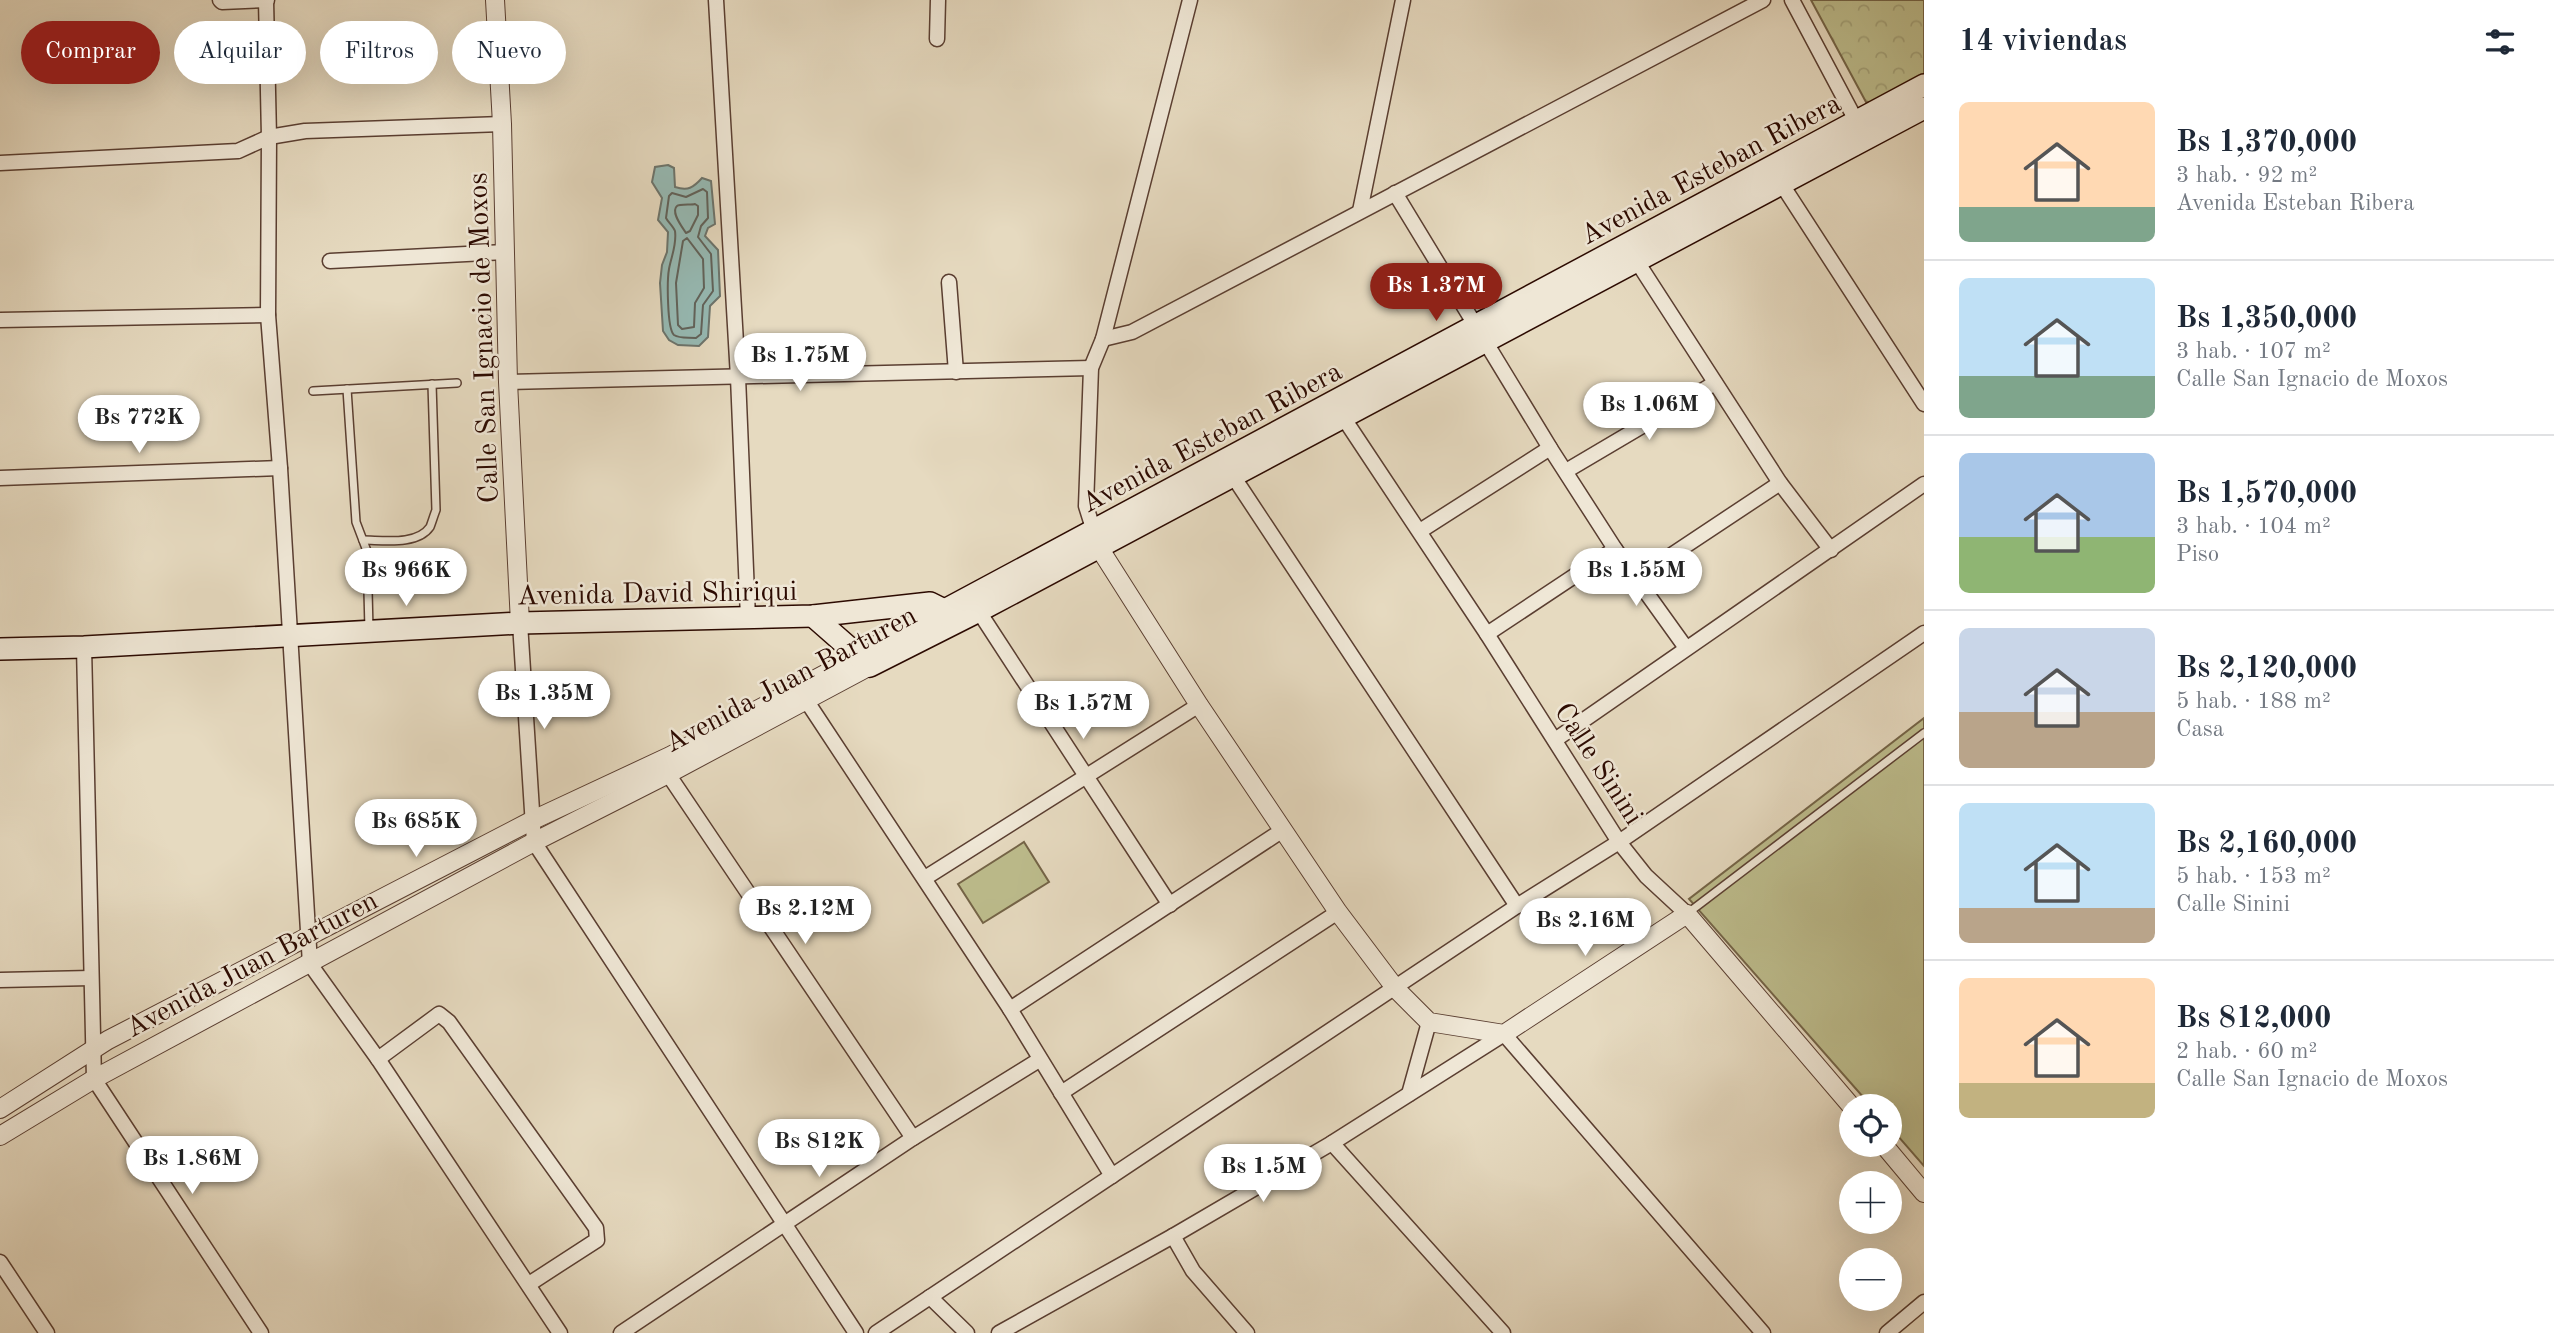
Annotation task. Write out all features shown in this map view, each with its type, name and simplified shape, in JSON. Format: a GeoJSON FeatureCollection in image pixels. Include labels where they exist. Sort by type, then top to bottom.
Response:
{"type":"FeatureCollection","features":[{"type":"Feature","properties":{"kind":"main road","name":"Avenida Esteban Ribera"},"geometry":{"type":"LineString","coordinates":[[1096,538],[1233,476],[1343,416],[1479,333],[1636,260],[1781,183],[1924,85]]}},
{"type":"Feature","properties":{"kind":"main road","name":"Avenida Esteban Ribera"},"geometry":{"type":"LineString","coordinates":[[974,604],[1861,130],[1924,108]]}},
{"type":"Feature","properties":{"kind":"main road","name":"Avenida David Shiriqui"},"geometry":{"type":"LineString","coordinates":[[0,649],[84,647],[520,623],[813,616],[930,603],[948,617]]}},
{"type":"Feature","properties":{"kind":"main road","name":"Avenida Juan Barturen"},"geometry":{"type":"LineString","coordinates":[[865,661],[974,604]]}},
{"type":"Feature","properties":{"kind":"main road","name":"Avenida David Shiriqui"},"geometry":{"type":"LineString","coordinates":[[813,616],[865,661]]}},
{"type":"Feature","properties":{"kind":"street"},"geometry":{"type":"LineString","coordinates":[[220,0],[267,0],[268,315],[310,964],[378,1059],[560,1333]]}},
{"type":"Feature","properties":{"kind":"street","name":"Calle San Ignacio de Moxos"},"geometry":{"type":"LineString","coordinates":[[495,0],[502,124],[508,382],[534,842]]}},
{"type":"Feature","properties":{"kind":"street"},"geometry":{"type":"LineString","coordinates":[[716,0],[738,377],[748,618]]}},
{"type":"Feature","properties":{"kind":"street"},"geometry":{"type":"LineString","coordinates":[[937,39],[938,0]]}},
{"type":"Feature","properties":{"kind":"street"},"geometry":{"type":"LineString","coordinates":[[1190,0],[1103,339],[1091,368],[1086,506],[1096,538],[1199,705],[1338,912],[1396,989],[1429,1022],[1504,1034],[1763,1333]]}},
{"type":"Feature","properties":{"kind":"street"},"geometry":{"type":"LineString","coordinates":[[1360,211],[1402,0]]}},
{"type":"Feature","properties":{"kind":"street"},"geometry":{"type":"LineString","coordinates":[[1103,339],[1132,332],[1763,0]]}},
{"type":"Feature","properties":{"kind":"street"},"geometry":{"type":"LineString","coordinates":[[1792,0],[1861,130]]}},
{"type":"Feature","properties":{"kind":"street"},"geometry":{"type":"LineString","coordinates":[[0,163],[238,151],[269,138],[305,131],[502,124]]}},
{"type":"Feature","properties":{"kind":"street"},"geometry":{"type":"LineString","coordinates":[[1781,183],[1924,404]]}},
{"type":"Feature","properties":{"kind":"street"},"geometry":{"type":"LineString","coordinates":[[1395,194],[1550,448],[1615,549],[1686,648]]}},
{"type":"Feature","properties":{"kind":"street"},"geometry":{"type":"LineString","coordinates":[[330,261],[505,251]]}},
{"type":"Feature","properties":{"kind":"street"},"geometry":{"type":"LineString","coordinates":[[1636,260],[1780,483],[1831,550]]}},
{"type":"Feature","properties":{"kind":"street"},"geometry":{"type":"LineString","coordinates":[[949,282],[956,372]]}},
{"type":"Feature","properties":{"kind":"street"},"geometry":{"type":"LineString","coordinates":[[0,320],[268,315]]}},
{"type":"Feature","properties":{"kind":"street"},"geometry":{"type":"LineString","coordinates":[[508,382],[1091,368]]}},
{"type":"Feature","properties":{"kind":"street"},"geometry":{"type":"LineString","coordinates":[[1566,471],[1715,383]]}},
{"type":"Feature","properties":{"kind":"street","name":"Calle Sinini"},"geometry":{"type":"LineString","coordinates":[[1343,416],[1487,634],[1622,846],[1646,876],[1687,914],[1841,1094]]}},
{"type":"Feature","properties":{"kind":"street"},"geometry":{"type":"LineString","coordinates":[[1420,531],[1550,448]]}},
{"type":"Feature","properties":{"kind":"street"},"geometry":{"type":"LineString","coordinates":[[0,478],[280,468]]}},
{"type":"Feature","properties":{"kind":"street"},"geometry":{"type":"LineString","coordinates":[[1233,476],[1517,906]]}},
{"type":"Feature","properties":{"kind":"street"},"geometry":{"type":"LineString","coordinates":[[1637,578],[1780,483]]}},
{"type":"Feature","properties":{"kind":"street"},"geometry":{"type":"LineString","coordinates":[[1555,740],[1924,484]]}},
{"type":"Feature","properties":{"kind":"street"},"geometry":{"type":"LineString","coordinates":[[1487,634],[1615,549]]}},
{"type":"Feature","properties":{"kind":"street"},"geometry":{"type":"LineString","coordinates":[[974,604],[1170,905]]}},
{"type":"Feature","properties":{"kind":"street"},"geometry":{"type":"LineString","coordinates":[[876,1333],[1517,906],[1622,846],[1924,633]]}},
{"type":"Feature","properties":{"kind":"street"},"geometry":{"type":"LineString","coordinates":[[84,647],[94,1079],[261,1333]]}},
{"type":"Feature","properties":{"kind":"street","name":"Avenida Juan Barturen"},"geometry":{"type":"LineString","coordinates":[[0,1136],[94,1079],[534,842],[806,700],[865,661]]}},
{"type":"Feature","properties":{"kind":"street","name":"Avenida Juan Barturen"},"geometry":{"type":"LineString","coordinates":[[0,1110],[93,1050],[308,936],[533,820],[865,661]]}},
{"type":"Feature","properties":{"kind":"street"},"geometry":{"type":"LineString","coordinates":[[806,700],[1010,1009],[1112,1176]]}},
{"type":"Feature","properties":{"kind":"street"},"geometry":{"type":"LineString","coordinates":[[925,878],[1199,705]]}},
{"type":"Feature","properties":{"kind":"street"},"geometry":{"type":"LineString","coordinates":[[668,774],[913,1138]]}},
{"type":"Feature","properties":{"kind":"street"},"geometry":{"type":"LineString","coordinates":[[1010,1009],[1283,830]]}},
{"type":"Feature","properties":{"kind":"street"},"geometry":{"type":"LineString","coordinates":[[534,842],[856,1333]]}},
{"type":"Feature","properties":{"kind":"street"},"geometry":{"type":"LineString","coordinates":[[1061,1093],[1338,912]]}},
{"type":"Feature","properties":{"kind":"street"},"geometry":{"type":"LineString","coordinates":[[999,1333],[1332,1143],[1687,914]]}},
{"type":"Feature","properties":{"kind":"street"},"geometry":{"type":"LineString","coordinates":[[0,980],[91,978]]}},
{"type":"Feature","properties":{"kind":"street"},"geometry":{"type":"LineString","coordinates":[[378,1059],[439,1014],[449,1021],[596,1228],[597,1240],[529,1284]]}},
{"type":"Feature","properties":{"kind":"street"},"geometry":{"type":"LineString","coordinates":[[1409,1094],[1429,1022]]}},
{"type":"Feature","properties":{"kind":"street"},"geometry":{"type":"LineString","coordinates":[[621,1333],[913,1138],[1040,1060]]}},
{"type":"Feature","properties":{"kind":"street"},"geometry":{"type":"LineString","coordinates":[[1332,1143],[1503,1333]]}},
{"type":"Feature","properties":{"kind":"street"},"geometry":{"type":"LineString","coordinates":[[1894,1157],[1924,1193]]}},
{"type":"Feature","properties":{"kind":"street"},"geometry":{"type":"LineString","coordinates":[[1173,1236],[1193,1271],[1247,1333]]}},
{"type":"Feature","properties":{"kind":"street"},"geometry":{"type":"LineString","coordinates":[[0,1262],[47,1333]]}},
{"type":"Feature","properties":{"kind":"street"},"geometry":{"type":"LineString","coordinates":[[930,1297],[967,1333]]}},
{"type":"Feature","properties":{"kind":"street"},"geometry":{"type":"LineString","coordinates":[[1887,1333],[1924,1302]]}},
{"type":"Feature","properties":{"kind":"lane"},"geometry":{"type":"LineString","coordinates":[[313,391],[457,383]]}},
{"type":"Feature","properties":{"kind":"lane"},"geometry":{"type":"LineString","coordinates":[[363,540],[408,539],[418,537],[429,527],[436,510],[432,384]]}},
{"type":"Feature","properties":{"kind":"lane"},"geometry":{"type":"LineString","coordinates":[[347,389],[356,522],[367,551],[369,631]]}},
{"type":"Feature","properties":{"kind":"lane"},"geometry":{"type":"LineString","coordinates":[[1687,914],[1924,733]]}},
{"type":"Feature","properties":{"kind":"green space"},"geometry":{"type":"Polygon","coordinates":[[[1811,0],[1924,0],[1924,77],[1877,103],[1866,102],[1811,0]]]}},
{"type":"Feature","properties":{"kind":"green space"},"geometry":{"type":"Polygon","coordinates":[[[1924,718],[1924,1166],[1902,1141],[1902,1094],[1860,1094],[1689,899],[1924,718]]]}},
{"type":"Feature","properties":{"kind":"green space"},"geometry":{"type":"Polygon","coordinates":[[[1024,842],[1049,882],[983,923],[958,884],[1024,842]]]}},
{"type":"Feature","properties":{"kind":"water"},"geometry":{"type":"Polygon","coordinates":[[[668,165],[674,168],[675,187],[690,188],[702,178],[711,181],[715,224],[708,228],[705,236],[718,250],[720,296],[710,306],[708,337],[699,346],[678,345],[669,340],[663,331],[660,283],[667,252],[668,232],[658,220],[662,198],[652,182],[655,167],[668,165]]]}}]}
